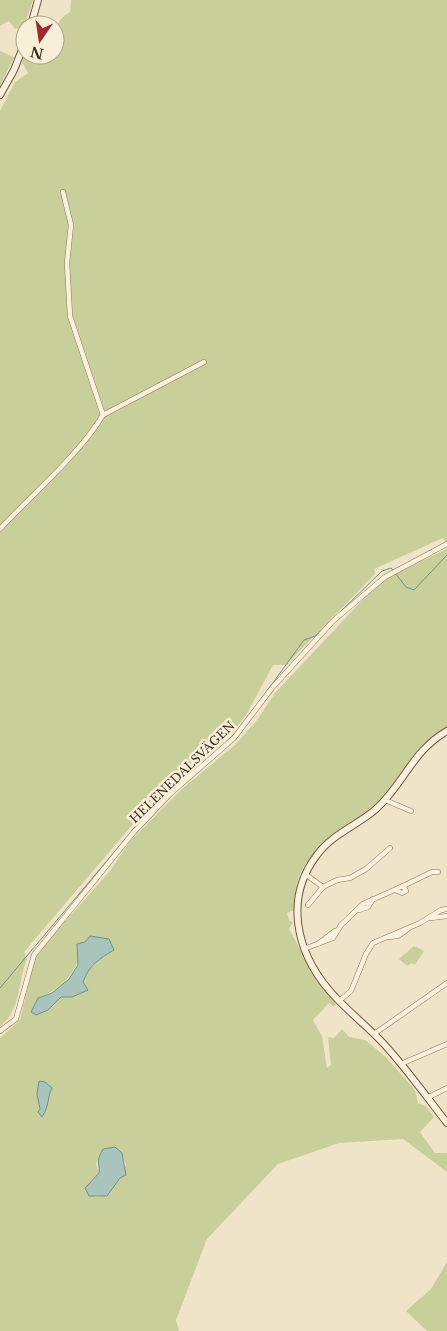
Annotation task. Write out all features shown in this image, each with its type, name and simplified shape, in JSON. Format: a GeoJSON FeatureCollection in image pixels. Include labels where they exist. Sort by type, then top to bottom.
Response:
{"type":"FeatureCollection","features":[{"type":"Feature","properties":{"kind":"street"},"geometry":{"type":"LineString","coordinates":[[34,15],[38,0]]}},
{"type":"Feature","properties":{"kind":"street"},"geometry":{"type":"LineString","coordinates":[[0,95],[16,65]]}},
{"type":"Feature","properties":{"kind":"street"},"geometry":{"type":"LineString","coordinates":[[63,192],[71,225],[67,263],[70,316],[103,415]]}},
{"type":"Feature","properties":{"kind":"street"},"geometry":{"type":"LineString","coordinates":[[0,529],[73,452],[103,415],[204,362]]}},
{"type":"Feature","properties":{"kind":"street","name":"HELENEDALSVÄGEN"},"geometry":{"type":"LineString","coordinates":[[0,1031],[16,1019],[34,955],[111,858],[170,794],[234,738],[272,688],[333,621],[375,584],[394,571],[447,544]]}},
{"type":"Feature","properties":{"kind":"street"},"geometry":{"type":"LineString","coordinates":[[447,731],[429,742],[385,800],[364,819],[336,837],[322,849],[305,874],[298,894],[296,913],[304,949],[319,978],[401,1064],[447,1123]]}},
{"type":"Feature","properties":{"kind":"street"},"geometry":{"type":"LineString","coordinates":[[385,800],[411,811]]}},
{"type":"Feature","properties":{"kind":"street"},"geometry":{"type":"LineString","coordinates":[[308,905],[323,887],[344,875],[354,874],[366,869],[390,848]]}},
{"type":"Feature","properties":{"kind":"street"},"geometry":{"type":"LineString","coordinates":[[304,949],[318,944],[337,930],[357,910],[374,898],[395,890],[405,892],[406,888],[403,886],[432,872],[438,872]]}},
{"type":"Feature","properties":{"kind":"street"},"geometry":{"type":"LineString","coordinates":[[305,874],[323,887]]}},
{"type":"Feature","properties":{"kind":"street"},"geometry":{"type":"LineString","coordinates":[[339,1001],[346,995],[354,983],[370,946],[445,909],[446,916],[429,918]]}},
{"type":"Feature","properties":{"kind":"street"},"geometry":{"type":"LineString","coordinates":[[374,1034],[447,983]]}},
{"type":"Feature","properties":{"kind":"street"},"geometry":{"type":"LineString","coordinates":[[401,1064],[447,1044]]}},
{"type":"Feature","properties":{"kind":"street"},"geometry":{"type":"LineString","coordinates":[[427,1098],[447,1088]]}},
{"type":"Feature","properties":{"kind":"green space"},"geometry":{"type":"Polygon","coordinates":[[[0,0],[33,0],[28,15],[15,15],[15,29],[9,21],[0,26],[0,0]]]}},
{"type":"Feature","properties":{"kind":"green space"},"geometry":{"type":"Polygon","coordinates":[[[71,0],[447,0],[447,545],[443,538],[374,569],[375,574],[286,665],[273,665],[246,715],[233,732],[215,750],[164,791],[145,810],[24,952],[27,959],[16,1004],[7,1019],[0,1026],[0,111],[15,82],[28,73],[24,65],[65,65],[65,15],[70,12],[71,0]]]}},
{"type":"Feature","properties":{"kind":"green space"},"geometry":{"type":"Polygon","coordinates":[[[0,51],[14,57],[0,86],[0,51]]]}},
{"type":"Feature","properties":{"kind":"green space"},"geometry":{"type":"Polygon","coordinates":[[[447,549],[447,728],[426,741],[380,800],[325,842],[309,859],[297,883],[294,910],[287,913],[289,920],[293,923],[289,929],[316,978],[336,1004],[334,1007],[329,1003],[313,1020],[322,1036],[327,1068],[331,1065],[328,1037],[334,1038],[342,1029],[349,1037],[365,1040],[386,1057],[415,1090],[418,1103],[426,1106],[434,1117],[420,1132],[435,1153],[447,1153],[447,1172],[403,1139],[339,1143],[278,1164],[207,1239],[176,1320],[179,1331],[0,1331],[0,1038],[20,1020],[34,960],[46,943],[110,871],[130,841],[183,788],[235,745],[257,720],[275,693],[370,592],[392,575],[447,549]],[[90,936],[77,965],[66,981],[38,998],[48,1010],[61,997],[72,997],[88,990],[83,982],[88,971],[99,960],[114,950],[109,940],[90,936]],[[122,1153],[100,1154],[96,1164],[99,1173],[87,1185],[95,1197],[107,1196],[126,1165],[122,1153]]]}},
{"type":"Feature","properties":{"kind":"green space"},"geometry":{"type":"Polygon","coordinates":[[[414,946],[424,951],[415,965],[412,963],[407,966],[399,959],[414,946]]]}},
{"type":"Feature","properties":{"kind":"green space"},"geometry":{"type":"Polygon","coordinates":[[[447,1262],[447,1331],[427,1331],[406,1311],[431,1289],[447,1262]]]}},
{"type":"Feature","properties":{"kind":"water"},"geometry":{"type":"Polygon","coordinates":[[[90,936],[109,939],[114,950],[99,960],[88,971],[83,982],[88,990],[72,997],[61,997],[48,1010],[36,1015],[31,1012],[38,998],[52,993],[69,979],[78,965],[77,944],[85,942],[90,936]]]}},
{"type":"Feature","properties":{"kind":"water"},"geometry":{"type":"Polygon","coordinates":[[[39,1081],[45,1082],[52,1088],[42,1117],[38,1112],[40,1109],[37,1094],[39,1081]]]}},
{"type":"Feature","properties":{"kind":"water"},"geometry":{"type":"Polygon","coordinates":[[[115,1147],[122,1153],[126,1175],[120,1178],[107,1196],[89,1196],[85,1188],[99,1173],[98,1160],[103,1149],[115,1147]]]}},
{"type":"Feature","properties":{"kind":"waterway"},"geometry":{"type":"LineString","coordinates":[[337,615],[382,571],[391,568],[406,587],[414,590],[447,555]]}},
{"type":"Feature","properties":{"kind":"waterway"},"geometry":{"type":"LineString","coordinates":[[251,713],[304,640],[315,636],[324,628]]}},
{"type":"Feature","properties":{"kind":"waterway"},"geometry":{"type":"LineString","coordinates":[[227,741],[235,733]]}},
{"type":"Feature","properties":{"kind":"waterway"},"geometry":{"type":"LineString","coordinates":[[0,988],[147,813],[169,791],[207,759]]}}]}
